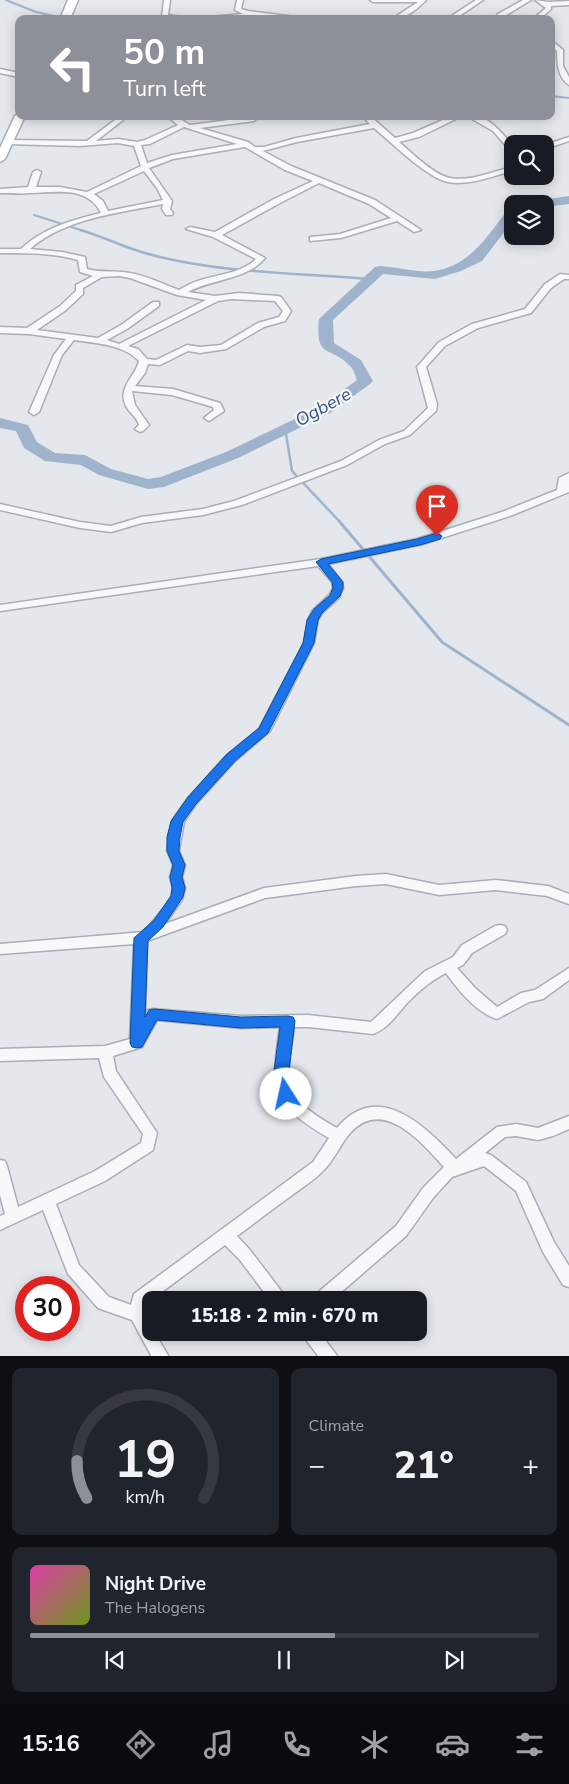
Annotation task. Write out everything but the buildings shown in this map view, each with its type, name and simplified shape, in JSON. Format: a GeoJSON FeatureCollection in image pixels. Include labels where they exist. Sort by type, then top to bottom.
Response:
{"type":"FeatureCollection","features":[{"type":"Feature","properties":{"kind":"main road"},"geometry":{"type":"LineString","coordinates":[[67,15],[73,0]]}},
{"type":"Feature","properties":{"kind":"main road"},"geometry":{"type":"LineString","coordinates":[[0,159],[5,141],[18,120]]}},
{"type":"Feature","properties":{"kind":"street"},"geometry":{"type":"LineString","coordinates":[[165,15],[167,0]]}},
{"type":"Feature","properties":{"kind":"street"},"geometry":{"type":"LineString","coordinates":[[240,0],[238,10],[253,15]]}},
{"type":"Feature","properties":{"kind":"street"},"geometry":{"type":"LineString","coordinates":[[373,0],[422,0]]}},
{"type":"Feature","properties":{"kind":"street"},"geometry":{"type":"LineString","coordinates":[[402,15],[418,5],[422,0]]}},
{"type":"Feature","properties":{"kind":"street"},"geometry":{"type":"LineString","coordinates":[[456,15],[480,0]]}},
{"type":"Feature","properties":{"kind":"street"},"geometry":{"type":"LineString","coordinates":[[500,15],[528,0]]}},
{"type":"Feature","properties":{"kind":"street"},"geometry":{"type":"LineString","coordinates":[[538,0],[547,4],[569,3]]}},
{"type":"Feature","properties":{"kind":"street"},"geometry":{"type":"LineString","coordinates":[[542,15],[549,8],[547,4]]}},
{"type":"Feature","properties":{"kind":"street"},"geometry":{"type":"LineString","coordinates":[[555,46],[560,50],[560,66],[569,84]]}},
{"type":"Feature","properties":{"kind":"street"},"geometry":{"type":"LineString","coordinates":[[0,71],[15,74]]}},
{"type":"Feature","properties":{"kind":"street"},"geometry":{"type":"LineString","coordinates":[[90,142],[119,120]]}},
{"type":"Feature","properties":{"kind":"street"},"geometry":{"type":"LineString","coordinates":[[176,120],[186,126],[245,144],[288,168],[372,202],[417,230]]}},
{"type":"Feature","properties":{"kind":"street"},"geometry":{"type":"LineString","coordinates":[[5,141],[80,144],[118,141],[136,144],[147,142],[186,126],[241,120]]}},
{"type":"Feature","properties":{"kind":"street"},"geometry":{"type":"LineString","coordinates":[[370,120],[442,178],[449,180],[504,170]]}},
{"type":"Feature","properties":{"kind":"street"},"geometry":{"type":"LineString","coordinates":[[394,141],[416,135],[450,120]]}},
{"type":"Feature","properties":{"kind":"street"},"geometry":{"type":"LineString","coordinates":[[480,120],[501,133],[504,138]]}},
{"type":"Feature","properties":{"kind":"street"},"geometry":{"type":"LineString","coordinates":[[254,149],[264,149],[296,140],[376,125]]}},
{"type":"Feature","properties":{"kind":"street"},"geometry":{"type":"LineString","coordinates":[[554,144],[569,139]]}},
{"type":"Feature","properties":{"kind":"street"},"geometry":{"type":"LineString","coordinates":[[136,144],[144,166],[157,182],[168,201],[166,209],[169,212]]}},
{"type":"Feature","properties":{"kind":"street"},"geometry":{"type":"LineString","coordinates":[[88,194],[136,172],[144,166],[172,157],[245,144]]}},
{"type":"Feature","properties":{"kind":"street"},"geometry":{"type":"LineString","coordinates":[[31,191],[37,172]]}},
{"type":"Feature","properties":{"kind":"street"},"geometry":{"type":"LineString","coordinates":[[216,235],[320,180]]}},
{"type":"Feature","properties":{"kind":"street"},"geometry":{"type":"LineString","coordinates":[[0,191],[73,190],[88,194],[103,205],[106,214]]}},
{"type":"Feature","properties":{"kind":"street"},"geometry":{"type":"LineString","coordinates":[[24,250],[36,238],[80,221],[168,201]]}},
{"type":"Feature","properties":{"kind":"street"},"geometry":{"type":"LineString","coordinates":[[313,239],[341,236],[398,218]]}},
{"type":"Feature","properties":{"kind":"street"},"geometry":{"type":"LineString","coordinates":[[180,293],[200,282],[234,273],[257,263],[261,258],[216,235],[190,229]]}},
{"type":"Feature","properties":{"kind":"street"},"geometry":{"type":"LineString","coordinates":[[0,251],[24,250],[75,257],[83,261],[83,270],[100,275],[120,274],[132,276],[180,293],[215,299]]}},
{"type":"Feature","properties":{"kind":"street"},"geometry":{"type":"LineString","coordinates":[[28,331],[64,308],[80,292],[79,287],[82,284],[100,275]]}},
{"type":"Feature","properties":{"kind":"street"},"geometry":{"type":"LineString","coordinates":[[0,506],[80,525],[111,529],[141,520],[203,512],[238,503],[344,462],[382,442],[407,433],[433,409],[431,394],[422,378],[422,367],[442,344],[475,326],[528,311],[548,286],[563,276],[569,278]]}},
{"type":"Feature","properties":{"kind":"street"},"geometry":{"type":"LineString","coordinates":[[0,330],[28,331],[99,341],[136,351],[144,361],[157,363],[188,348],[200,350],[223,347],[261,325],[282,319],[287,311],[278,299],[242,295],[215,299],[121,346]]}},
{"type":"Feature","properties":{"kind":"street"},"geometry":{"type":"LineString","coordinates":[[99,341],[124,327],[156,304]]}},
{"type":"Feature","properties":{"kind":"street"},"geometry":{"type":"LineString","coordinates":[[34,412],[58,355],[72,336]]}},
{"type":"Feature","properties":{"kind":"street"},"geometry":{"type":"LineString","coordinates":[[140,430],[144,425],[142,419],[130,405],[129,384],[139,374],[144,361]]}},
{"type":"Feature","properties":{"kind":"street"},"geometry":{"type":"LineString","coordinates":[[129,388],[184,394],[217,405],[219,411],[209,418]]}},
{"type":"Feature","properties":{"kind":"street"},"geometry":{"type":"LineString","coordinates":[[0,608],[321,562],[420,542],[506,514],[566,490],[564,478],[569,476]]}},
{"type":"Feature","properties":{"kind":"street"},"geometry":{"type":"LineString","coordinates":[[141,938],[150,933],[159,924],[177,897],[179,888],[176,877],[179,865],[173,851],[178,821],[192,800],[230,758],[264,731],[309,643],[313,620],[318,611],[335,596],[338,588],[337,582],[321,562]]}},
{"type":"Feature","properties":{"kind":"street"},"geometry":{"type":"LineString","coordinates":[[0,949],[141,938],[264,894],[386,878],[439,890],[496,885],[548,892],[569,899]]}},
{"type":"Feature","properties":{"kind":"street"},"geometry":{"type":"LineString","coordinates":[[0,1055],[105,1052],[137,1043],[154,1014],[241,1022],[308,1021],[373,1028],[380,1024],[404,998],[430,975],[458,961],[467,949],[500,930]]}},
{"type":"Feature","properties":{"kind":"street"},"geometry":{"type":"LineString","coordinates":[[137,1043],[141,938]]}},
{"type":"Feature","properties":{"kind":"street"},"geometry":{"type":"LineString","coordinates":[[448,966],[456,977],[487,1008],[497,1014],[526,997],[538,995],[569,974]]}},
{"type":"Feature","properties":{"kind":"street"},"geometry":{"type":"LineString","coordinates":[[288,1021],[282,1071],[289,1101],[301,1112],[339,1137]]}},
{"type":"Feature","properties":{"kind":"street"},"geometry":{"type":"LineString","coordinates":[[0,1166],[7,1220],[100,1176],[148,1146],[150,1134],[109,1073],[105,1052]]}},
{"type":"Feature","properties":{"kind":"street"},"geometry":{"type":"LineString","coordinates":[[161,1356],[146,1335],[137,1314],[140,1299],[318,1168],[339,1137],[357,1119],[370,1114],[399,1117],[414,1127],[456,1168]]}},
{"type":"Feature","properties":{"kind":"street"},"geometry":{"type":"LineString","coordinates":[[456,1168],[502,1131],[516,1130],[538,1134],[548,1132],[569,1122]]}},
{"type":"Feature","properties":{"kind":"street"},"geometry":{"type":"LineString","coordinates":[[331,1291],[401,1231],[428,1193],[447,1172],[486,1159],[521,1187],[548,1247],[569,1280]]}},
{"type":"Feature","properties":{"kind":"street"},"geometry":{"type":"LineString","coordinates":[[48,1201],[73,1269],[104,1302],[137,1314]]}},
{"type":"Feature","properties":{"kind":"street"},"geometry":{"type":"LineString","coordinates":[[226,1236],[246,1255],[273,1291]]}},
{"type":"Feature","properties":{"kind":"street"},"geometry":{"type":"LineString","coordinates":[[316,1341],[330,1356]]}},
{"type":"Feature","properties":{"kind":"waterway"},"geometry":{"type":"LineString","coordinates":[[6,0],[36,12],[50,15]]}},
{"type":"Feature","properties":{"kind":"waterway"},"geometry":{"type":"LineString","coordinates":[[555,96],[569,98]]}},
{"type":"Feature","properties":{"kind":"waterway","name":"Ogbere"},"geometry":{"type":"LineString","coordinates":[[554,202],[569,200]]}},
{"type":"Feature","properties":{"kind":"waterway"},"geometry":{"type":"LineString","coordinates":[[34,215],[84,231]]}},
{"type":"Feature","properties":{"kind":"waterway","name":"Ogbere"},"geometry":{"type":"LineString","coordinates":[[0,423],[22,428],[30,445],[51,458],[85,460],[105,472],[148,484],[164,482],[232,455],[325,410],[355,389],[365,381],[356,363],[327,344],[325,339],[326,319],[380,270],[435,275],[456,268],[477,258],[504,224]]}},
{"type":"Feature","properties":{"kind":"waterway"},"geometry":{"type":"LineString","coordinates":[[80,230],[145,253],[199,265],[369,279]]}},
{"type":"Feature","properties":{"kind":"waterway"},"geometry":{"type":"LineString","coordinates":[[285,428],[292,471],[340,522]]}},
{"type":"Feature","properties":{"kind":"waterway"},"geometry":{"type":"LineString","coordinates":[[339,521],[442,642],[569,725]]}},
{"type":"Feature","properties":{"kind":"route"},"geometry":{"type":"LineString","coordinates":[[286,1094],[282,1071],[288,1021],[241,1022],[154,1014],[137,1043],[141,938],[150,933],[159,924],[177,897],[179,888],[176,877],[179,865],[173,851],[178,821],[192,800],[230,758],[264,731],[275,706],[292,679],[309,643],[313,620],[318,611],[335,596],[338,588],[337,582],[321,562],[420,542],[437,536]]}}]}
